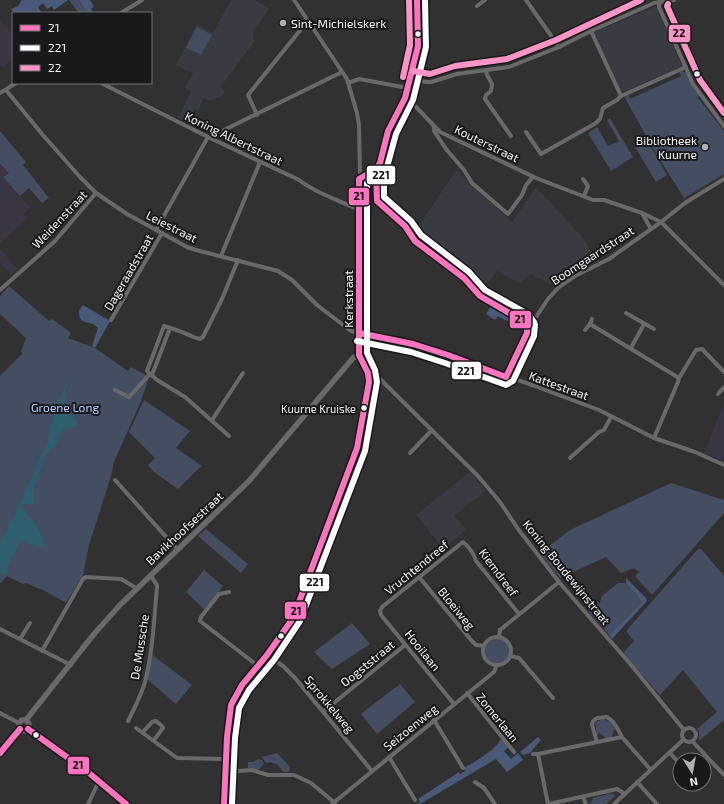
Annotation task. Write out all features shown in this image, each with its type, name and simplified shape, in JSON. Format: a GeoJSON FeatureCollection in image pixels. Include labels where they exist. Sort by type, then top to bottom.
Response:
{"type":"FeatureCollection","features":[{"type":"Feature","properties":{"kind":"street"},"geometry":{"type":"LineString","coordinates":[[123,12],[142,0]]}},
{"type":"Feature","properties":{"kind":"street","name":"Kerkstraat"},"geometry":{"type":"LineString","coordinates":[[294,0],[342,72],[348,83],[357,113],[359,126],[360,174],[362,176],[359,179],[359,355],[368,373]]}},
{"type":"Feature","properties":{"kind":"street"},"geometry":{"type":"LineString","coordinates":[[362,176],[376,169],[380,163],[388,131],[405,98],[411,79],[418,46],[416,0]]}},
{"type":"Feature","properties":{"kind":"street"},"geometry":{"type":"LineString","coordinates":[[477,6],[485,0]]}},
{"type":"Feature","properties":{"kind":"street"},"geometry":{"type":"LineString","coordinates":[[526,0],[559,47]]}},
{"type":"Feature","properties":{"kind":"street"},"geometry":{"type":"LineString","coordinates":[[411,79],[431,82],[457,74],[510,67],[559,47],[647,6],[660,1],[674,0]]}},
{"type":"Feature","properties":{"kind":"street"},"geometry":{"type":"LineString","coordinates":[[660,1],[659,7],[693,84],[724,126]]}},
{"type":"Feature","properties":{"kind":"street"},"geometry":{"type":"LineString","coordinates":[[257,114],[248,95],[308,21]]}},
{"type":"Feature","properties":{"kind":"street"},"geometry":{"type":"LineString","coordinates":[[591,31],[621,96]]}},
{"type":"Feature","properties":{"kind":"street"},"geometry":{"type":"LineString","coordinates":[[526,132],[540,154],[596,123],[600,119],[602,108],[617,100],[621,96],[686,67]]}},
{"type":"Feature","properties":{"kind":"street"},"geometry":{"type":"LineString","coordinates":[[486,70],[492,84],[491,91],[486,95],[485,99],[511,136]]}},
{"type":"Feature","properties":{"kind":"street"},"geometry":{"type":"LineString","coordinates":[[156,230],[210,138],[342,72]]}},
{"type":"Feature","properties":{"kind":"street"},"geometry":{"type":"LineString","coordinates":[[348,83],[359,79],[408,88]]}},
{"type":"Feature","properties":{"kind":"street"},"geometry":{"type":"LineString","coordinates":[[0,93],[15,84]]}},
{"type":"Feature","properties":{"kind":"street","name":"Koning Albertstraat"},"geometry":{"type":"LineString","coordinates":[[103,84],[210,138],[299,180],[308,187],[359,210]]}},
{"type":"Feature","properties":{"kind":"street","name":"Leiestraat"},"geometry":{"type":"LineString","coordinates":[[6,90],[80,177],[96,193],[112,205],[187,247],[267,267],[285,274],[317,304],[351,331],[359,333]]}},
{"type":"Feature","properties":{"kind":"street","name":"Kouterstraat"},"geometry":{"type":"LineString","coordinates":[[405,98],[416,107],[440,132],[533,177],[593,200],[604,200],[642,213],[661,222],[724,285]]}},
{"type":"Feature","properties":{"kind":"street","name":"Kouterstraat"},"geometry":{"type":"LineString","coordinates":[[434,125],[434,131],[446,149],[464,170],[472,183],[508,214],[522,195],[526,185],[533,177]]}},
{"type":"Feature","properties":{"kind":"street"},"geometry":{"type":"LineString","coordinates":[[221,256],[260,162]]}},
{"type":"Feature","properties":{"kind":"street"},"geometry":{"type":"LineString","coordinates":[[376,169],[377,200],[405,226],[415,241],[468,281],[477,294],[522,320],[527,326]]}},
{"type":"Feature","properties":{"kind":"street"},"geometry":{"type":"LineString","coordinates":[[583,179],[588,186],[584,196]]}},
{"type":"Feature","properties":{"kind":"street","name":"Boomgaardstraat"},"geometry":{"type":"LineString","coordinates":[[506,377],[527,333],[527,326],[532,323],[548,299],[559,287],[575,276],[609,259],[685,203],[724,179]]}},
{"type":"Feature","properties":{"kind":"street","name":"Weidenstraat"},"geometry":{"type":"LineString","coordinates":[[0,290],[55,241],[96,193]]}},
{"type":"Feature","properties":{"kind":"street"},"geometry":{"type":"LineString","coordinates":[[642,213],[651,229]]}},
{"type":"Feature","properties":{"kind":"street","name":"Dageraadstraat"},"geometry":{"type":"LineString","coordinates":[[111,320],[162,234]]}},
{"type":"Feature","properties":{"kind":"street"},"geometry":{"type":"LineString","coordinates":[[116,390],[129,397],[149,375],[152,375],[170,328],[200,339],[203,337],[222,299],[238,260]]}},
{"type":"Feature","properties":{"kind":"street"},"geometry":{"type":"LineString","coordinates":[[626,313],[654,329]]}},
{"type":"Feature","properties":{"kind":"street"},"geometry":{"type":"LineString","coordinates":[[585,330],[592,319]]}},
{"type":"Feature","properties":{"kind":"street"},"geometry":{"type":"LineString","coordinates":[[590,324],[679,378]]}},
{"type":"Feature","properties":{"kind":"street"},"geometry":{"type":"LineString","coordinates":[[631,348],[644,324]]}},
{"type":"Feature","properties":{"kind":"street","name":"Kattestraat"},"geometry":{"type":"LineString","coordinates":[[359,333],[413,344],[573,400],[598,410],[654,438],[695,452],[724,465]]}},
{"type":"Feature","properties":{"kind":"street"},"geometry":{"type":"LineString","coordinates":[[654,438],[679,378],[696,350],[702,349],[724,372]]}},
{"type":"Feature","properties":{"kind":"street","name":"Bavikhoofsestraat"},"geometry":{"type":"LineString","coordinates":[[26,720],[94,634],[136,588],[224,507],[249,481],[353,358],[359,355]]}},
{"type":"Feature","properties":{"kind":"street"},"geometry":{"type":"LineString","coordinates":[[212,420],[243,373]]}},
{"type":"Feature","properties":{"kind":"street"},"geometry":{"type":"LineString","coordinates":[[224,804],[227,732],[231,705],[239,691],[293,618],[341,496],[357,448],[368,382],[368,373]]}},
{"type":"Feature","properties":{"kind":"street","name":"Koning Boudewijnstraat"},"geometry":{"type":"LineString","coordinates":[[368,373],[378,377],[483,482],[500,502],[518,529],[559,582],[632,666],[684,730]]}},
{"type":"Feature","properties":{"kind":"street"},"geometry":{"type":"LineString","coordinates":[[152,375],[157,380],[185,397],[229,436]]}},
{"type":"Feature","properties":{"kind":"street"},"geometry":{"type":"LineString","coordinates":[[718,394],[724,387]]}},
{"type":"Feature","properties":{"kind":"street"},"geometry":{"type":"LineString","coordinates":[[570,458],[599,432],[604,430],[611,417]]}},
{"type":"Feature","properties":{"kind":"street"},"geometry":{"type":"LineString","coordinates":[[410,453],[432,430]]}},
{"type":"Feature","properties":{"kind":"street"},"geometry":{"type":"LineString","coordinates":[[115,480],[177,549]]}},
{"type":"Feature","properties":{"kind":"street","name":"Vruchtendreef"},"geometry":{"type":"LineString","coordinates":[[382,607],[463,542]]}},
{"type":"Feature","properties":{"kind":"street","name":"Kiemdreef"},"geometry":{"type":"LineString","coordinates":[[463,542],[474,555],[476,561],[519,614]]}},
{"type":"Feature","properties":{"kind":"street","name":"De Mussche"},"geometry":{"type":"LineString","coordinates":[[128,721],[142,689],[150,656],[157,587],[150,575]]}},
{"type":"Feature","properties":{"kind":"street"},"geometry":{"type":"LineString","coordinates":[[42,651],[86,577],[121,579],[136,588]]}},
{"type":"Feature","properties":{"kind":"street","name":"Bloeiweg"},"geometry":{"type":"LineString","coordinates":[[419,577],[471,640],[476,645],[484,646]]}},
{"type":"Feature","properties":{"kind":"street"},"geometry":{"type":"LineString","coordinates":[[498,637],[500,630],[559,582]]}},
{"type":"Feature","properties":{"kind":"street"},"geometry":{"type":"LineString","coordinates":[[229,592],[218,594],[201,617],[200,622],[258,666]]}},
{"type":"Feature","properties":{"kind":"street","name":"Hooilaan"},"geometry":{"type":"LineString","coordinates":[[382,607],[380,611],[382,615],[454,704]]}},
{"type":"Feature","properties":{"kind":"street"},"geometry":{"type":"LineString","coordinates":[[20,639],[30,623]]}},
{"type":"Feature","properties":{"kind":"street"},"geometry":{"type":"LineString","coordinates":[[0,629],[71,665]]}},
{"type":"Feature","properties":{"kind":"street"},"geometry":{"type":"LineString","coordinates":[[498,637],[509,644],[511,652],[508,659],[497,665],[488,662],[483,655],[484,646],[490,639],[498,637]]}},
{"type":"Feature","properties":{"kind":"street","name":"Oogststraat"},"geometry":{"type":"LineString","coordinates":[[324,711],[405,645]]}},
{"type":"Feature","properties":{"kind":"street","name":"Sprokkelweg"},"geometry":{"type":"LineString","coordinates":[[267,655],[283,666],[295,678],[324,711],[372,771]]}},
{"type":"Feature","properties":{"kind":"street"},"geometry":{"type":"LineString","coordinates":[[510,656],[519,658],[553,698]]}},
{"type":"Feature","properties":{"kind":"street","name":"Seizoenweg"},"geometry":{"type":"LineString","coordinates":[[334,803],[494,672],[497,665]]}},
{"type":"Feature","properties":{"kind":"street","name":"Zomerlaan"},"geometry":{"type":"LineString","coordinates":[[467,693],[514,752]]}},
{"type":"Feature","properties":{"kind":"street"},"geometry":{"type":"LineString","coordinates":[[0,713],[20,726],[24,731],[28,729],[56,749],[99,781],[126,804]]}},
{"type":"Feature","properties":{"kind":"street"},"geometry":{"type":"LineString","coordinates":[[597,742],[592,725],[593,721],[597,718],[607,717],[611,719],[622,737],[650,769]]}},
{"type":"Feature","properties":{"kind":"street"},"geometry":{"type":"LineString","coordinates":[[0,753],[20,726],[22,720],[26,720],[29,724],[28,729]]}},
{"type":"Feature","properties":{"kind":"street"},"geometry":{"type":"LineString","coordinates":[[434,720],[463,768]]}},
{"type":"Feature","properties":{"kind":"street"},"geometry":{"type":"LineString","coordinates":[[143,732],[152,722],[156,721],[163,728],[154,740]]}},
{"type":"Feature","properties":{"kind":"street"},"geometry":{"type":"LineString","coordinates":[[136,728],[177,758],[226,759]]}},
{"type":"Feature","properties":{"kind":"street"},"geometry":{"type":"LineString","coordinates":[[683,740],[682,735],[684,730],[691,728],[695,732],[696,737],[693,742]]}},
{"type":"Feature","properties":{"kind":"street"},"geometry":{"type":"LineString","coordinates":[[622,737],[536,754],[548,804],[617,789],[625,794]]}},
{"type":"Feature","properties":{"kind":"street"},"geometry":{"type":"LineString","coordinates":[[683,740],[688,743],[693,742]]}},
{"type":"Feature","properties":{"kind":"street"},"geometry":{"type":"LineString","coordinates":[[614,804],[683,740]]}},
{"type":"Feature","properties":{"kind":"street"},"geometry":{"type":"LineString","coordinates":[[693,742],[724,775]]}},
{"type":"Feature","properties":{"kind":"street"},"geometry":{"type":"LineString","coordinates":[[389,757],[415,800]]}},
{"type":"Feature","properties":{"kind":"street"},"geometry":{"type":"LineString","coordinates":[[226,772],[252,770],[268,775],[294,775],[311,783],[334,803]]}},
{"type":"Feature","properties":{"kind":"street"},"geometry":{"type":"LineString","coordinates":[[88,804],[99,781]]}},
{"type":"Feature","properties":{"kind":"street"},"geometry":{"type":"LineString","coordinates":[[475,782],[484,788],[495,804]]}},
{"type":"Feature","properties":{"kind":"street"},"geometry":{"type":"LineString","coordinates":[[637,782],[657,804]]}},
{"type":"Feature","properties":{"kind":"street"},"geometry":{"type":"LineString","coordinates":[[583,797],[586,804]]}},
{"type":"Feature","properties":{"kind":"shaded area"},"geometry":{"type":"Polygon","coordinates":[[[22,0],[68,0],[54,10],[52,6],[47,9],[43,3],[38,7],[41,12],[13,12],[11,9],[18,6],[22,0]]]}},
{"type":"Feature","properties":{"kind":"shaded area"},"geometry":{"type":"Polygon","coordinates":[[[79,0],[90,0],[94,7],[91,9],[93,12],[86,12],[79,0]]]}},
{"type":"Feature","properties":{"kind":"shaded area"},"geometry":{"type":"Polygon","coordinates":[[[231,0],[255,0],[269,9],[253,31],[253,38],[255,41],[221,86],[225,94],[209,101],[204,98],[198,110],[195,108],[188,122],[178,118],[191,92],[185,88],[193,73],[176,65],[197,24],[213,33],[231,0]]]}},
{"type":"Feature","properties":{"kind":"shaded area"},"geometry":{"type":"Polygon","coordinates":[[[656,6],[682,66],[621,93],[593,33],[656,6]]]}},
{"type":"Feature","properties":{"kind":"shaded area"},"geometry":{"type":"Polygon","coordinates":[[[0,19],[12,35],[12,60],[2,67],[0,64],[0,19]]]}},
{"type":"Feature","properties":{"kind":"shaded area"},"geometry":{"type":"Polygon","coordinates":[[[0,164],[9,173],[3,177],[31,208],[24,214],[28,218],[0,243],[0,164]]]}},
{"type":"Feature","properties":{"kind":"shaded area"},"geometry":{"type":"Polygon","coordinates":[[[456,170],[512,222],[536,187],[582,237],[596,260],[571,273],[554,286],[531,274],[525,278],[521,284],[497,271],[481,291],[471,278],[414,233],[456,170]]]}},
{"type":"Feature","properties":{"kind":"shaded area"},"geometry":{"type":"Polygon","coordinates":[[[414,233],[462,271],[460,274],[412,236],[414,233]]]}},
{"type":"Feature","properties":{"kind":"shaded area"},"geometry":{"type":"Polygon","coordinates":[[[0,248],[18,269],[11,275],[0,263],[0,248]]]}},
{"type":"Feature","properties":{"kind":"shaded area"},"geometry":{"type":"Polygon","coordinates":[[[494,301],[524,316],[519,327],[498,316],[495,320],[486,314],[494,301]]]}},
{"type":"Feature","properties":{"kind":"shaded area"},"geometry":{"type":"Polygon","coordinates":[[[83,305],[110,321],[95,348],[92,346],[98,328],[95,325],[81,319],[79,310],[83,305]]]}},
{"type":"Feature","properties":{"kind":"shaded area"},"geometry":{"type":"Polygon","coordinates":[[[67,381],[65,406],[69,414],[75,418],[77,424],[74,427],[64,429],[62,431],[57,443],[48,452],[43,461],[33,492],[34,505],[23,504],[21,507],[33,520],[40,532],[44,542],[43,547],[21,540],[8,565],[6,575],[0,573],[0,544],[47,443],[54,414],[57,410],[57,403],[67,381]]]}},
{"type":"Feature","properties":{"kind":"shaded area"},"geometry":{"type":"Polygon","coordinates":[[[724,403],[724,461],[704,453],[724,403]]]}},
{"type":"Feature","properties":{"kind":"shaded area"},"geometry":{"type":"Polygon","coordinates":[[[470,472],[485,491],[454,516],[466,530],[443,548],[416,515],[470,472]]]}},
{"type":"Feature","properties":{"kind":"shaded area"},"geometry":{"type":"Polygon","coordinates":[[[626,578],[646,598],[647,601],[612,639],[609,635],[641,603],[639,597],[626,583],[626,578]]]}},
{"type":"Feature","properties":{"kind":"shaded area"},"geometry":{"type":"Polygon","coordinates":[[[538,737],[541,740],[530,753],[523,755],[520,752],[538,737]]]}},
{"type":"Feature","properties":{"kind":"shaded area"},"geometry":{"type":"Polygon","coordinates":[[[501,739],[508,748],[504,751],[511,759],[518,753],[523,760],[507,772],[496,759],[420,804],[417,804],[420,802],[418,799],[459,772],[460,774],[465,771],[464,768],[489,752],[501,739]]]}},
{"type":"Feature","properties":{"kind":"green space"},"geometry":{"type":"Polygon","coordinates":[[[69,0],[79,0],[86,12],[78,12],[69,0]]]}},
{"type":"Feature","properties":{"kind":"green space"},"geometry":{"type":"Polygon","coordinates":[[[197,27],[212,35],[201,55],[186,48],[197,27]]]}},
{"type":"Feature","properties":{"kind":"green space"},"geometry":{"type":"Polygon","coordinates":[[[682,71],[686,73],[699,95],[698,98],[724,131],[724,174],[684,198],[655,152],[625,98],[628,94],[630,99],[681,76],[679,72],[682,71]]]}},
{"type":"Feature","properties":{"kind":"green space"},"geometry":{"type":"Polygon","coordinates":[[[610,118],[633,157],[611,171],[588,133],[597,127],[608,146],[619,141],[607,120],[610,118]]]}},
{"type":"Feature","properties":{"kind":"green space"},"geometry":{"type":"Polygon","coordinates":[[[0,131],[26,162],[23,165],[49,198],[42,203],[29,188],[20,196],[3,177],[9,173],[0,164],[0,131]]]}},
{"type":"Feature","properties":{"kind":"green space"},"geometry":{"type":"Polygon","coordinates":[[[647,140],[667,175],[656,182],[635,147],[647,140]]]}},
{"type":"Feature","properties":{"kind":"green space","name":"Groene Long"},"geometry":{"type":"Polygon","coordinates":[[[9,286],[49,321],[52,319],[71,333],[68,338],[95,348],[128,371],[131,367],[149,377],[141,401],[114,462],[89,545],[83,575],[66,603],[47,592],[26,583],[23,584],[7,576],[0,583],[0,376],[23,353],[21,352],[26,338],[0,314],[0,296],[9,286]]]}},
{"type":"Feature","properties":{"kind":"green space"},"geometry":{"type":"Polygon","coordinates":[[[144,400],[190,431],[176,448],[202,466],[178,489],[154,472],[148,465],[155,458],[129,432],[144,400]]]}},
{"type":"Feature","properties":{"kind":"green space"},"geometry":{"type":"Polygon","coordinates":[[[671,483],[724,500],[724,513],[652,595],[635,576],[639,572],[634,568],[621,573],[606,557],[560,578],[540,553],[570,530],[671,483]]]}},
{"type":"Feature","properties":{"kind":"green space"},"geometry":{"type":"Polygon","coordinates":[[[206,529],[248,564],[241,573],[198,536],[206,529]]]}},
{"type":"Feature","properties":{"kind":"green space"},"geometry":{"type":"Polygon","coordinates":[[[698,549],[701,549],[724,576],[724,720],[699,741],[699,731],[697,729],[717,712],[683,670],[660,695],[623,653],[634,641],[626,631],[698,549]]]}},
{"type":"Feature","properties":{"kind":"green space"},"geometry":{"type":"Polygon","coordinates":[[[204,570],[223,586],[205,610],[186,592],[204,570]]]}},
{"type":"Feature","properties":{"kind":"green space"},"geometry":{"type":"Polygon","coordinates":[[[618,583],[626,583],[639,597],[641,603],[609,635],[589,612],[600,602],[602,596],[618,583]]]}},
{"type":"Feature","properties":{"kind":"green space"},"geometry":{"type":"Polygon","coordinates":[[[352,623],[370,644],[332,669],[314,652],[352,623]]]}},
{"type":"Feature","properties":{"kind":"green space"},"geometry":{"type":"Polygon","coordinates":[[[497,639],[505,643],[509,651],[505,659],[497,663],[489,659],[485,651],[489,643],[497,639]]]}},
{"type":"Feature","properties":{"kind":"green space"},"geometry":{"type":"Polygon","coordinates":[[[151,654],[192,685],[176,704],[147,679],[151,654]]]}},
{"type":"Feature","properties":{"kind":"green space"},"geometry":{"type":"Polygon","coordinates":[[[400,684],[415,702],[377,734],[361,714],[400,684]]]}},
{"type":"Feature","properties":{"kind":"green space"},"geometry":{"type":"Polygon","coordinates":[[[604,719],[610,722],[617,731],[614,730],[612,736],[615,738],[604,740],[605,737],[599,733],[597,736],[595,722],[604,719]]]}},
{"type":"Feature","properties":{"kind":"green space"},"geometry":{"type":"Polygon","coordinates":[[[277,753],[290,767],[289,772],[283,772],[280,767],[274,763],[266,763],[262,757],[277,753]]]}},
{"type":"Feature","properties":{"kind":"green space"},"geometry":{"type":"Polygon","coordinates":[[[258,759],[262,760],[264,764],[258,770],[248,768],[248,762],[253,762],[258,759]]]}},
{"type":"Feature","properties":{"kind":"green space"},"geometry":{"type":"Polygon","coordinates":[[[612,793],[615,796],[606,804],[590,804],[593,799],[592,798],[612,793]]]}},
{"type":"Feature","properties":{"kind":"transit line","name":"22"},"geometry":{"type":"LineString","coordinates":[[403,77],[410,45],[409,0]]}},
{"type":"Feature","properties":{"kind":"transit line","name":"21"},"geometry":{"type":"LineString","coordinates":[[224,804],[227,737],[231,705],[242,685],[267,655],[293,618],[357,448],[369,382],[368,373],[359,355],[359,179],[376,169],[380,163],[388,131],[405,98],[418,46],[417,0]]}},
{"type":"Feature","properties":{"kind":"transit line","name":"221"},"geometry":{"type":"LineString","coordinates":[[232,804],[235,738],[239,708],[249,690],[274,660],[300,621],[365,451],[377,382],[375,370],[367,353],[367,183],[381,175],[387,167],[396,134],[413,100],[426,47],[425,0]]}},
{"type":"Feature","properties":{"kind":"transit line","name":"22"},"geometry":{"type":"LineString","coordinates":[[413,71],[430,74],[455,66],[507,59],[556,40],[641,0]]}},
{"type":"Feature","properties":{"kind":"transit line","name":"22"},"geometry":{"type":"LineString","coordinates":[[668,4],[667,6],[700,80],[724,113]]}},
{"type":"Feature","properties":{"kind":"transit line","name":"221"},"geometry":{"type":"LineString","coordinates":[[357,341],[411,352],[506,385],[513,381],[534,336],[535,325],[528,314],[485,290],[469,272],[421,235],[411,221],[384,197],[384,168]]}},
{"type":"Feature","properties":{"kind":"transit line","name":"21"},"geometry":{"type":"LineString","coordinates":[[359,333],[413,344],[448,355],[506,377],[527,333],[527,326],[523,321],[480,296],[464,278],[415,241],[405,226],[377,201],[376,169]]}},
{"type":"Feature","properties":{"kind":"transit line","name":"21"},"geometry":{"type":"LineString","coordinates":[[0,753],[20,729]]}},
{"type":"Feature","properties":{"kind":"transit line","name":"21"},"geometry":{"type":"LineString","coordinates":[[28,729],[89,773],[126,804]]}},
{"type":"Feature","properties":{"kind":"place","name":"Sint-Michielskerk"},"geometry":{"type":"Point","coordinates":[283,23]}},
{"type":"Feature","properties":{"kind":"place","name":"Bibliotheek Kuurne"},"geometry":{"type":"Point","coordinates":[705,147]}},
{"type":"Feature","properties":{"kind":"place","name":"Kuurne Kruiske"},"geometry":{"type":"Point","coordinates":[364,408]}}]}
